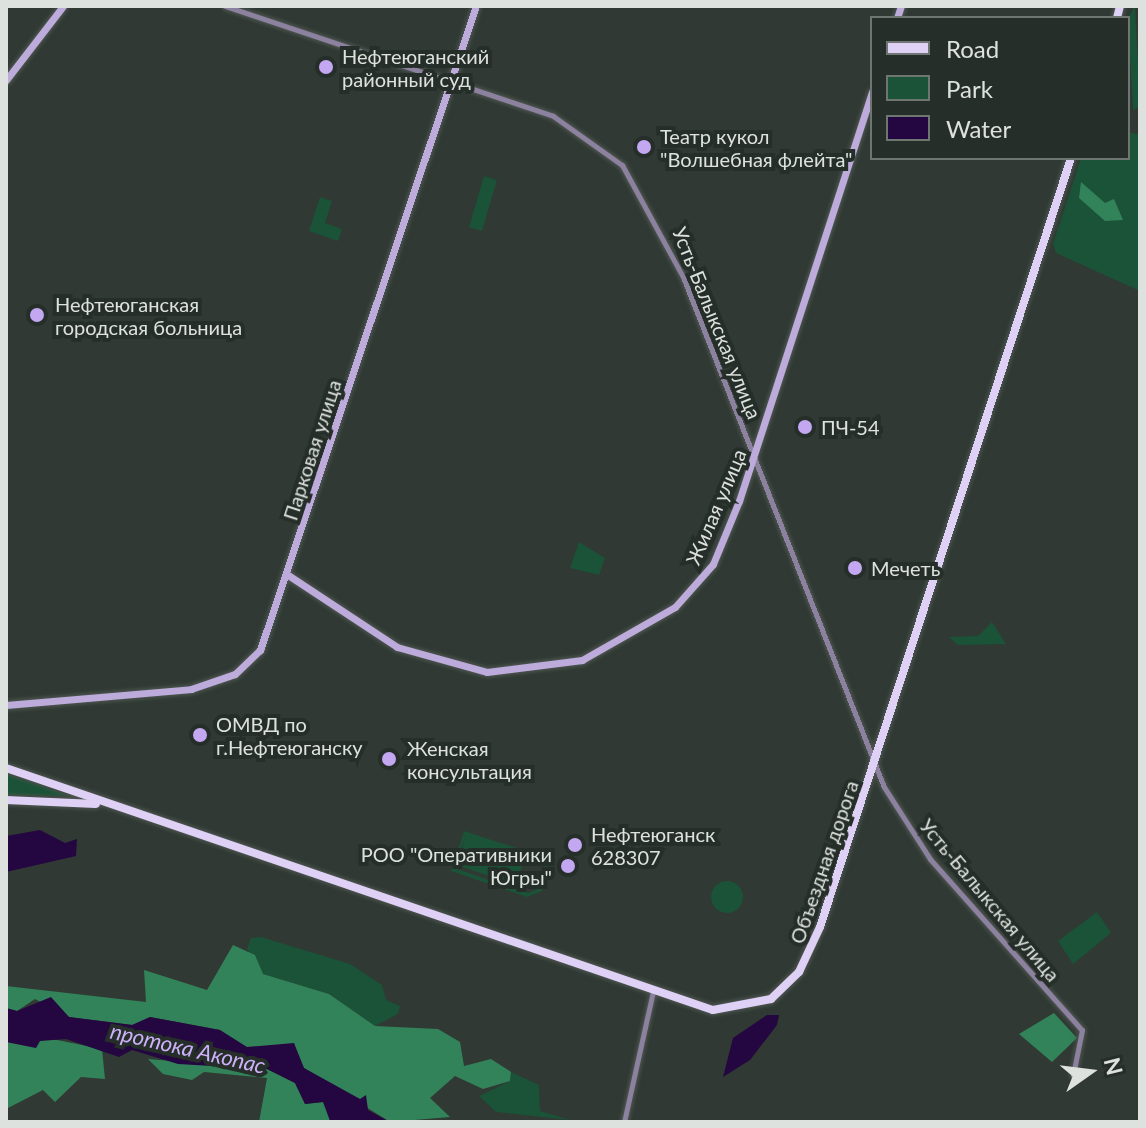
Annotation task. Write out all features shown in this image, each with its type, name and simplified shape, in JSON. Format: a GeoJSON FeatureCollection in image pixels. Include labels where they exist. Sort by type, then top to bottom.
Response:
{"type":"FeatureCollection","features":[{"type":"Feature","properties":{"kind":"main road"},"geometry":{"type":"LineString","coordinates":[[6,80],[63,6]]}},
{"type":"Feature","properties":{"kind":"main road","name":"Парковая улица"},"geometry":{"type":"LineString","coordinates":[[6,705],[152,695],[226,679],[260,650],[288,575],[476,6]]}},
{"type":"Feature","properties":{"kind":"main road","name":"Жилая улица"},"geometry":{"type":"LineString","coordinates":[[288,575],[370,632],[435,662],[511,672],[571,663],[631,637],[692,592],[719,552],[754,459],[870,98]]}},
{"type":"Feature","properties":{"kind":"main road","name":"Объездная дорога"},"geometry":{"type":"LineString","coordinates":[[6,768],[653,991],[732,1012],[761,1004],[791,981],[811,950],[875,763],[1070,160]]}},
{"type":"Feature","properties":{"kind":"main road"},"geometry":{"type":"LineString","coordinates":[[6,800],[116,806]]}},
{"type":"Feature","properties":{"kind":"street","name":"Усть-Балыкская улица"},"geometry":{"type":"LineString","coordinates":[[225,6],[452,81],[567,123],[622,165],[676,260],[875,763],[930,859],[1082,1030],[1073,1075]]}},
{"type":"Feature","properties":{"kind":"street"},"geometry":{"type":"LineString","coordinates":[[624,1122],[653,991]]}},
{"type":"Feature","properties":{"kind":"green space"},"geometry":{"type":"Polygon","coordinates":[[[1135,6],[1140,106],[1133,110],[1130,16],[1135,6]]]}},
{"type":"Feature","properties":{"kind":"green space"},"geometry":{"type":"Polygon","coordinates":[[[1130,132],[1140,135],[1140,291],[1056,253],[1053,244],[1080,160],[1130,160],[1130,132]]]}},
{"type":"Feature","properties":{"kind":"green space"},"geometry":{"type":"Polygon","coordinates":[[[484,176],[497,180],[482,231],[469,227],[484,176]]]}},
{"type":"Feature","properties":{"kind":"green space"},"geometry":{"type":"Polygon","coordinates":[[[1081,182],[1105,203],[1114,199],[1123,220],[1105,221],[1079,198],[1081,182]]]}},
{"type":"Feature","properties":{"kind":"green space"},"geometry":{"type":"Polygon","coordinates":[[[320,197],[332,201],[325,223],[342,229],[338,241],[309,231],[320,197]]]}},
{"type":"Feature","properties":{"kind":"green space"},"geometry":{"type":"Polygon","coordinates":[[[579,542],[605,558],[599,575],[570,568],[579,542]]]}},
{"type":"Feature","properties":{"kind":"green space"},"geometry":{"type":"Polygon","coordinates":[[[992,622],[1006,644],[958,645],[949,637],[978,636],[992,622]]]}},
{"type":"Feature","properties":{"kind":"green space"},"geometry":{"type":"Polygon","coordinates":[[[6,774],[71,796],[6,795],[6,774]]]}},
{"type":"Feature","properties":{"kind":"green space"},"geometry":{"type":"Polygon","coordinates":[[[464,831],[541,856],[549,871],[542,891],[527,897],[451,871],[464,831]],[[466,835],[454,868],[528,893],[538,889],[544,866],[526,855],[515,885],[457,865],[466,835]]]}},
{"type":"Feature","properties":{"kind":"green space"},"geometry":{"type":"Polygon","coordinates":[[[727,881],[738,886],[743,897],[738,908],[727,913],[716,908],[711,897],[716,886],[727,881]]]}},
{"type":"Feature","properties":{"kind":"green space"},"geometry":{"type":"Polygon","coordinates":[[[1097,912],[1111,933],[1073,964],[1058,941],[1097,912]]]}},
{"type":"Feature","properties":{"kind":"green space"},"geometry":{"type":"Polygon","coordinates":[[[261,937],[350,964],[382,985],[386,1000],[400,1006],[398,1014],[375,1026],[329,994],[263,974],[247,949],[251,938],[261,937]]]}},
{"type":"Feature","properties":{"kind":"green space"},"geometry":{"type":"Polygon","coordinates":[[[233,945],[255,955],[263,974],[329,994],[375,1026],[438,1029],[460,1042],[464,1066],[491,1059],[511,1072],[510,1081],[483,1089],[455,1076],[430,1098],[450,1117],[390,1122],[304,1068],[288,1046],[241,1047],[220,1030],[150,1017],[133,1025],[69,1017],[35,999],[17,1011],[6,1008],[6,986],[146,1002],[144,970],[207,990],[233,945]]]}},
{"type":"Feature","properties":{"kind":"green space"},"geometry":{"type":"Polygon","coordinates":[[[1054,1013],[1077,1038],[1052,1062],[1019,1034],[1054,1013]]]}},
{"type":"Feature","properties":{"kind":"green space"},"geometry":{"type":"Polygon","coordinates":[[[52,1039],[102,1049],[105,1079],[81,1077],[55,1102],[43,1090],[6,1109],[6,1042],[52,1039]]]}},
{"type":"Feature","properties":{"kind":"green space"},"geometry":{"type":"Polygon","coordinates":[[[148,1059],[267,1069],[295,1083],[305,1104],[323,1102],[342,1122],[259,1122],[267,1078],[204,1072],[192,1080],[163,1074],[148,1059]]]}},
{"type":"Feature","properties":{"kind":"green space"},"geometry":{"type":"Polygon","coordinates":[[[511,1072],[539,1085],[540,1111],[570,1120],[496,1112],[479,1096],[510,1081],[511,1072]]]}},
{"type":"Feature","properties":{"kind":"water"},"geometry":{"type":"Polygon","coordinates":[[[40,830],[65,843],[77,839],[76,856],[6,872],[6,836],[40,830]]]}},
{"type":"Feature","properties":{"kind":"water","name":"протока Акопас"},"geometry":{"type":"Polygon","coordinates":[[[51,997],[69,1017],[132,1025],[150,1017],[220,1030],[247,1047],[294,1043],[304,1068],[360,1099],[366,1095],[368,1110],[390,1122],[330,1121],[323,1102],[305,1104],[295,1083],[267,1069],[178,1064],[132,1050],[119,1057],[66,1039],[40,1041],[36,1048],[6,1042],[6,1008],[17,1011],[51,997]]]}},
{"type":"Feature","properties":{"kind":"water"},"geometry":{"type":"Polygon","coordinates":[[[767,1015],[779,1015],[777,1025],[750,1060],[723,1077],[733,1038],[767,1015]]]}},
{"type":"Feature","properties":{"kind":"place","name":"Нефтеюганский районный суд"},"geometry":{"type":"Point","coordinates":[326,67]}},
{"type":"Feature","properties":{"kind":"place","name":"Театр кукол \"Волшебная флейта\""},"geometry":{"type":"Point","coordinates":[644,147]}},
{"type":"Feature","properties":{"kind":"place","name":"Нефтеюганская городская больница"},"geometry":{"type":"Point","coordinates":[37,315]}},
{"type":"Feature","properties":{"kind":"place","name":"ПЧ-54"},"geometry":{"type":"Point","coordinates":[805,427]}},
{"type":"Feature","properties":{"kind":"place","name":"Мечеть"},"geometry":{"type":"Point","coordinates":[855,568]}},
{"type":"Feature","properties":{"kind":"place","name":"ОМВД по г.Нефтеюганску"},"geometry":{"type":"Point","coordinates":[200,735]}},
{"type":"Feature","properties":{"kind":"place","name":"Женская консультация"},"geometry":{"type":"Point","coordinates":[389,759]}},
{"type":"Feature","properties":{"kind":"place","name":"Нефтеюганск 628307"},"geometry":{"type":"Point","coordinates":[575,845]}},
{"type":"Feature","properties":{"kind":"place","name":"РОО \"Оперативники Югры\""},"geometry":{"type":"Point","coordinates":[568,866]}}]}
